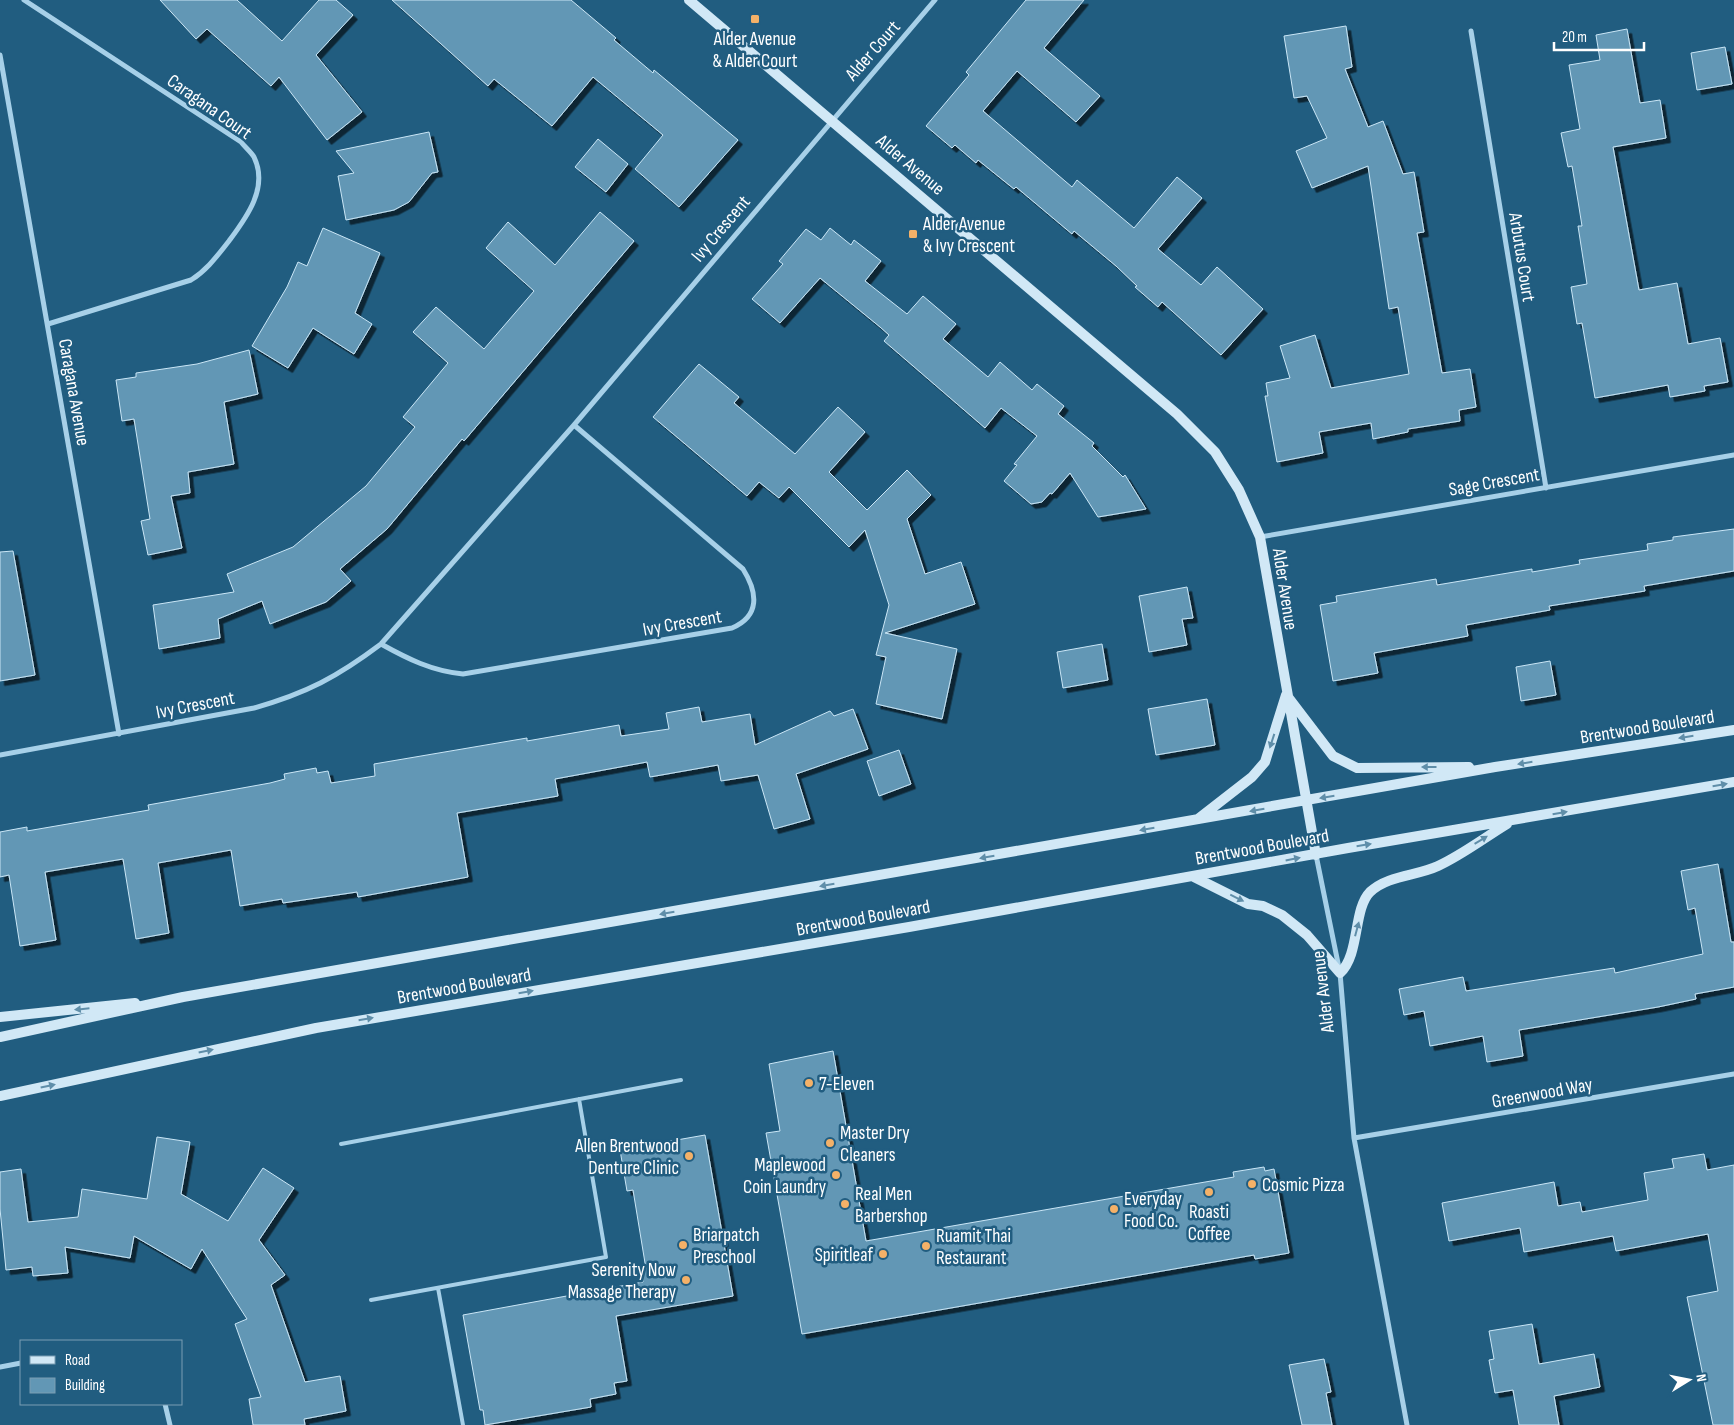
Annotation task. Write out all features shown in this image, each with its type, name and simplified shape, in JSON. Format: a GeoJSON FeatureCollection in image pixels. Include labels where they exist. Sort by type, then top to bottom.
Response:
{"type":"FeatureCollection","features":[{"type":"Feature","properties":{"kind":"main road","name":"Alder Avenue"},"geometry":{"type":"LineString","coordinates":[[688,0],[1177,414],[1215,452],[1239,490],[1260,537],[1286,694],[1316,855]]}},
{"type":"Feature","properties":{"kind":"main road"},"geometry":{"type":"LineString","coordinates":[[1286,694],[1333,756],[1357,768],[1495,768]]}},
{"type":"Feature","properties":{"kind":"main road"},"geometry":{"type":"LineString","coordinates":[[1196,821],[1252,777],[1265,762],[1286,694]]}},
{"type":"Feature","properties":{"kind":"main road","name":"Brentwood Boulevard"},"geometry":{"type":"LineString","coordinates":[[0,1037],[183,997],[1495,768],[1734,730]]}},
{"type":"Feature","properties":{"kind":"main road","name":"Brentwood Boulevard"},"geometry":{"type":"LineString","coordinates":[[0,1096],[316,1028],[1734,782]]}},
{"type":"Feature","properties":{"kind":"main road"},"geometry":{"type":"LineString","coordinates":[[1194,877],[1248,904],[1263,906],[1282,915],[1307,935],[1340,973],[1348,966],[1362,908],[1370,892],[1393,880],[1438,866],[1512,821]]}},
{"type":"Feature","properties":{"kind":"main road"},"geometry":{"type":"LineString","coordinates":[[0,1018],[183,997]]}},
{"type":"Feature","properties":{"kind":"street","name":"Caragana Court"},"geometry":{"type":"LineString","coordinates":[[24,0],[241,142],[254,157],[258,178],[256,198],[249,215],[203,272],[191,280],[48,324]]}},
{"type":"Feature","properties":{"kind":"street","name":"Alder Court"},"geometry":{"type":"LineString","coordinates":[[832,120],[935,0]]}},
{"type":"Feature","properties":{"kind":"street","name":"Arbutus Court"},"geometry":{"type":"LineString","coordinates":[[1471,31],[1546,488]]}},
{"type":"Feature","properties":{"kind":"street","name":"Caragana Avenue"},"geometry":{"type":"LineString","coordinates":[[0,54],[119,734]]}},
{"type":"Feature","properties":{"kind":"street","name":"Ivy Crescent"},"geometry":{"type":"LineString","coordinates":[[0,755],[254,708],[284,699],[345,671],[381,644],[574,425],[832,120]]}},
{"type":"Feature","properties":{"kind":"street","name":"Ivy Crescent"},"geometry":{"type":"LineString","coordinates":[[381,644],[414,662],[441,672],[463,674],[732,628],[744,623],[753,611],[754,600],[752,583],[743,569],[574,425]]}},
{"type":"Feature","properties":{"kind":"street","name":"Sage Crescent"},"geometry":{"type":"LineString","coordinates":[[1260,537],[1734,455]]}},
{"type":"Feature","properties":{"kind":"street","name":"Alder Avenue"},"geometry":{"type":"LineString","coordinates":[[1316,855],[1340,973],[1354,1138],[1407,1425]]}},
{"type":"Feature","properties":{"kind":"street","name":"Greenwood Way"},"geometry":{"type":"LineString","coordinates":[[1354,1138],[1734,1074]]}},
{"type":"Feature","properties":{"kind":"street"},"geometry":{"type":"LineString","coordinates":[[0,1367],[20,1363]]}},
{"type":"Feature","properties":{"kind":"street"},"geometry":{"type":"LineString","coordinates":[[165,1405],[170,1425]]}},
{"type":"Feature","properties":{"kind":"lane"},"geometry":{"type":"LineString","coordinates":[[341,1144],[681,1080]]}},
{"type":"Feature","properties":{"kind":"lane"},"geometry":{"type":"LineString","coordinates":[[371,1300],[606,1257],[579,1099]]}},
{"type":"Feature","properties":{"kind":"lane"},"geometry":{"type":"LineString","coordinates":[[438,1288],[463,1425]]}},
{"type":"Feature","properties":{"kind":"building"},"geometry":{"type":"Polygon","coordinates":[[[160,0],[237,0],[282,41],[319,0],[336,0],[353,15],[316,55],[362,112],[327,140],[279,77],[271,86],[207,29],[196,39],[160,0]]]}},
{"type":"Feature","properties":{"kind":"building"},"geometry":{"type":"Polygon","coordinates":[[[392,0],[571,0],[616,38],[614,40],[653,73],[654,70],[738,140],[679,207],[635,169],[663,135],[593,77],[552,126],[494,79],[488,86],[392,0]]]}},
{"type":"Feature","properties":{"kind":"building"},"geometry":{"type":"Polygon","coordinates":[[[1026,0],[1084,0],[1044,48],[1100,96],[1076,122],[1017,71],[983,111],[1072,187],[1077,180],[1134,228],[1177,177],[1202,198],[1158,249],[1201,285],[1217,267],[1263,309],[1221,355],[1162,302],[1158,307],[1135,287],[1137,286],[1116,266],[1074,231],[1072,234],[1016,187],[1014,189],[978,160],[976,163],[955,145],[952,148],[926,126],[969,75],[966,72],[1026,0]]]}},
{"type":"Feature","properties":{"kind":"building"},"geometry":{"type":"Polygon","coordinates":[[[1346,26],[1352,67],[1345,69],[1368,127],[1383,121],[1403,174],[1414,172],[1424,232],[1417,233],[1442,373],[1470,369],[1476,407],[1459,410],[1460,421],[1408,429],[1408,432],[1373,439],[1371,423],[1319,432],[1323,453],[1277,462],[1265,396],[1268,396],[1266,383],[1290,378],[1280,346],[1315,335],[1331,388],[1409,374],[1398,307],[1389,309],[1368,166],[1312,188],[1296,151],[1327,138],[1307,96],[1294,98],[1284,36],[1346,26]]]}},
{"type":"Feature","properties":{"kind":"building"},"geometry":{"type":"Polygon","coordinates":[[[1627,29],[1640,103],[1660,100],[1666,138],[1613,147],[1639,290],[1677,283],[1688,344],[1720,338],[1728,382],[1704,386],[1705,391],[1670,397],[1668,385],[1595,398],[1582,323],[1577,324],[1571,287],[1587,284],[1578,226],[1582,226],[1572,166],[1568,167],[1561,133],[1580,129],[1569,65],[1600,60],[1596,35],[1627,29]]]}},
{"type":"Feature","properties":{"kind":"building"},"geometry":{"type":"Polygon","coordinates":[[[1725,47],[1732,84],[1697,90],[1691,53],[1725,47]]]}},
{"type":"Feature","properties":{"kind":"building"},"geometry":{"type":"Polygon","coordinates":[[[429,132],[438,172],[432,173],[409,202],[394,210],[346,220],[338,176],[354,173],[336,151],[429,132]]]}},
{"type":"Feature","properties":{"kind":"building"},"geometry":{"type":"Polygon","coordinates":[[[598,139],[628,164],[606,192],[575,167],[598,139]]]}},
{"type":"Feature","properties":{"kind":"building"},"geometry":{"type":"Polygon","coordinates":[[[600,212],[634,241],[464,441],[462,439],[387,529],[340,569],[351,581],[326,602],[270,624],[262,601],[218,619],[220,638],[159,649],[153,605],[234,592],[227,574],[293,547],[366,486],[415,427],[403,417],[448,363],[413,332],[436,307],[484,349],[534,291],[486,248],[508,222],[555,265],[600,212]]]}},
{"type":"Feature","properties":{"kind":"building"},"geometry":{"type":"Polygon","coordinates":[[[323,228],[380,253],[355,313],[372,324],[354,354],[313,328],[288,368],[252,346],[287,287],[298,262],[307,266],[323,228]]]}},
{"type":"Feature","properties":{"kind":"building"},"geometry":{"type":"Polygon","coordinates":[[[830,228],[851,245],[854,240],[881,261],[865,281],[907,314],[923,296],[956,324],[943,339],[988,377],[1000,362],[1032,390],[1037,384],[1064,406],[1058,414],[1094,443],[1092,446],[1123,477],[1125,475],[1146,509],[1098,517],[1070,473],[1052,494],[1050,493],[1042,502],[1031,504],[1004,481],[1017,465],[1014,464],[1037,436],[1001,408],[985,428],[884,341],[889,335],[820,278],[780,323],[752,299],[783,264],[779,261],[806,229],[821,240],[830,228]]]}},
{"type":"Feature","properties":{"kind":"building"},"geometry":{"type":"Polygon","coordinates":[[[249,350],[258,394],[224,402],[234,464],[188,472],[190,493],[171,496],[182,548],[148,555],[141,521],[150,519],[134,419],[122,421],[116,380],[136,377],[136,373],[197,364],[249,350]]]}},
{"type":"Feature","properties":{"kind":"building"},"geometry":{"type":"Polygon","coordinates":[[[699,364],[739,397],[734,403],[795,454],[838,407],[865,432],[829,472],[867,510],[907,470],[931,495],[907,519],[925,574],[961,562],[975,604],[885,633],[957,649],[942,719],[876,704],[886,657],[876,655],[889,605],[865,530],[849,547],[789,487],[779,498],[759,482],[747,496],[653,417],[699,364]]]}},
{"type":"Feature","properties":{"kind":"building"},"geometry":{"type":"Polygon","coordinates":[[[1734,529],[1734,571],[1644,586],[1645,591],[1549,606],[1550,610],[1466,625],[1468,636],[1374,653],[1378,673],[1333,681],[1320,605],[1337,602],[1336,596],[1436,579],[1437,585],[1532,569],[1532,572],[1580,564],[1579,560],[1648,550],[1647,544],[1673,540],[1673,537],[1734,529]]]}},
{"type":"Feature","properties":{"kind":"building"},"geometry":{"type":"Polygon","coordinates":[[[13,551],[35,675],[0,681],[0,552],[13,551]]]}},
{"type":"Feature","properties":{"kind":"building"},"geometry":{"type":"Polygon","coordinates":[[[1187,587],[1193,618],[1182,619],[1187,645],[1149,652],[1139,596],[1187,587]]]}},
{"type":"Feature","properties":{"kind":"building"},"geometry":{"type":"Polygon","coordinates":[[[1102,644],[1108,680],[1063,688],[1057,652],[1102,644]]]}},
{"type":"Feature","properties":{"kind":"building"},"geometry":{"type":"Polygon","coordinates":[[[1550,661],[1556,695],[1521,701],[1516,667],[1550,661]]]}},
{"type":"Feature","properties":{"kind":"building"},"geometry":{"type":"Polygon","coordinates":[[[1207,699],[1215,745],[1156,755],[1148,709],[1207,699]]]}},
{"type":"Feature","properties":{"kind":"building"},"geometry":{"type":"Polygon","coordinates":[[[699,707],[702,722],[750,714],[755,745],[830,711],[834,716],[853,709],[868,749],[796,774],[810,819],[774,829],[758,775],[721,781],[718,765],[650,777],[647,762],[555,779],[558,796],[457,813],[468,877],[358,897],[357,892],[283,903],[282,899],[240,906],[231,850],[158,863],[169,933],[136,939],[123,859],[45,872],[56,940],[20,946],[9,875],[0,877],[0,832],[27,827],[27,831],[149,810],[148,805],[270,783],[285,779],[284,774],[316,768],[317,773],[328,771],[331,783],[375,776],[374,764],[527,738],[527,741],[619,725],[621,736],[669,729],[666,713],[699,707]]]}},
{"type":"Feature","properties":{"kind":"building"},"geometry":{"type":"Polygon","coordinates":[[[899,750],[911,784],[879,796],[867,761],[899,750]]]}},
{"type":"Feature","properties":{"kind":"building"},"geometry":{"type":"Polygon","coordinates":[[[1718,864],[1731,942],[1734,942],[1734,987],[1695,994],[1696,999],[1658,1007],[1519,1030],[1523,1056],[1487,1062],[1483,1036],[1430,1046],[1424,1011],[1404,1015],[1399,989],[1463,977],[1466,991],[1614,968],[1615,973],[1703,954],[1695,908],[1688,910],[1681,871],[1718,864]]]}},
{"type":"Feature","properties":{"kind":"building"},"geometry":{"type":"Polygon","coordinates":[[[833,1051],[866,1241],[1234,1177],[1233,1172],[1264,1167],[1265,1171],[1274,1169],[1289,1253],[1255,1259],[1254,1255],[802,1334],[766,1133],[780,1131],[769,1064],[833,1051]]]}},
{"type":"Feature","properties":{"kind":"building"},"geometry":{"type":"Polygon","coordinates":[[[705,1135],[733,1296],[616,1316],[627,1381],[614,1383],[616,1394],[590,1399],[591,1407],[485,1425],[483,1410],[480,1410],[463,1315],[643,1282],[641,1270],[646,1269],[633,1190],[627,1191],[620,1150],[705,1135]]]}},
{"type":"Feature","properties":{"kind":"building"},"geometry":{"type":"Polygon","coordinates":[[[157,1137],[190,1142],[181,1194],[228,1221],[263,1168],[294,1188],[259,1240],[285,1275],[271,1285],[305,1382],[340,1376],[346,1411],[304,1419],[305,1425],[253,1425],[249,1399],[261,1397],[235,1324],[247,1319],[202,1249],[191,1269],[134,1236],[130,1258],[65,1247],[68,1273],[33,1276],[32,1267],[6,1270],[0,1209],[0,1172],[21,1169],[28,1222],[78,1217],[82,1189],[147,1199],[157,1137]]]}},
{"type":"Feature","properties":{"kind":"building"},"geometry":{"type":"Polygon","coordinates":[[[1704,1154],[1707,1170],[1734,1165],[1734,1425],[1713,1425],[1687,1297],[1718,1291],[1708,1234],[1616,1251],[1613,1236],[1524,1252],[1520,1228],[1449,1241],[1442,1203],[1554,1182],[1558,1206],[1580,1202],[1582,1212],[1648,1200],[1644,1173],[1674,1168],[1672,1159],[1704,1154]]]}},
{"type":"Feature","properties":{"kind":"building"},"geometry":{"type":"Polygon","coordinates":[[[1532,1324],[1539,1364],[1594,1354],[1600,1387],[1554,1396],[1559,1425],[1519,1425],[1513,1390],[1495,1393],[1489,1360],[1494,1359],[1489,1331],[1532,1324]]]}},
{"type":"Feature","properties":{"kind":"building"},"geometry":{"type":"Polygon","coordinates":[[[1324,1359],[1331,1392],[1326,1393],[1332,1425],[1302,1425],[1289,1365],[1324,1359]]]}},
{"type":"Feature","properties":{"kind":"place","name":"Alder Avenue & Alder Court"},"geometry":{"type":"Point","coordinates":[755,19]}},
{"type":"Feature","properties":{"kind":"place","name":"Alder Avenue & Ivy Crescent"},"geometry":{"type":"Point","coordinates":[913,234]}},
{"type":"Feature","properties":{"kind":"place","name":"7-Eleven"},"geometry":{"type":"Point","coordinates":[809,1083]}},
{"type":"Feature","properties":{"kind":"place","name":"Master Dry Cleaners"},"geometry":{"type":"Point","coordinates":[830,1143]}},
{"type":"Feature","properties":{"kind":"place","name":"Allen Brentwood Denture Clinic"},"geometry":{"type":"Point","coordinates":[689,1156]}},
{"type":"Feature","properties":{"kind":"place","name":"Maplewood Coin Laundry"},"geometry":{"type":"Point","coordinates":[836,1175]}},
{"type":"Feature","properties":{"kind":"place","name":"Cosmic Pizza"},"geometry":{"type":"Point","coordinates":[1252,1184]}},
{"type":"Feature","properties":{"kind":"place","name":"Roasti Coffee"},"geometry":{"type":"Point","coordinates":[1209,1192]}},
{"type":"Feature","properties":{"kind":"place","name":"Real Men Barbershop"},"geometry":{"type":"Point","coordinates":[845,1204]}},
{"type":"Feature","properties":{"kind":"place","name":"Everyday Food Co."},"geometry":{"type":"Point","coordinates":[1114,1209]}},
{"type":"Feature","properties":{"kind":"place","name":"Briarpatch Preschool"},"geometry":{"type":"Point","coordinates":[683,1245]}},
{"type":"Feature","properties":{"kind":"place","name":"Ruamit Thai Restaurant"},"geometry":{"type":"Point","coordinates":[926,1246]}},
{"type":"Feature","properties":{"kind":"place","name":"Spiritleaf"},"geometry":{"type":"Point","coordinates":[883,1254]}},
{"type":"Feature","properties":{"kind":"place","name":"Serenity Now Massage Therapy"},"geometry":{"type":"Point","coordinates":[686,1280]}}]}
